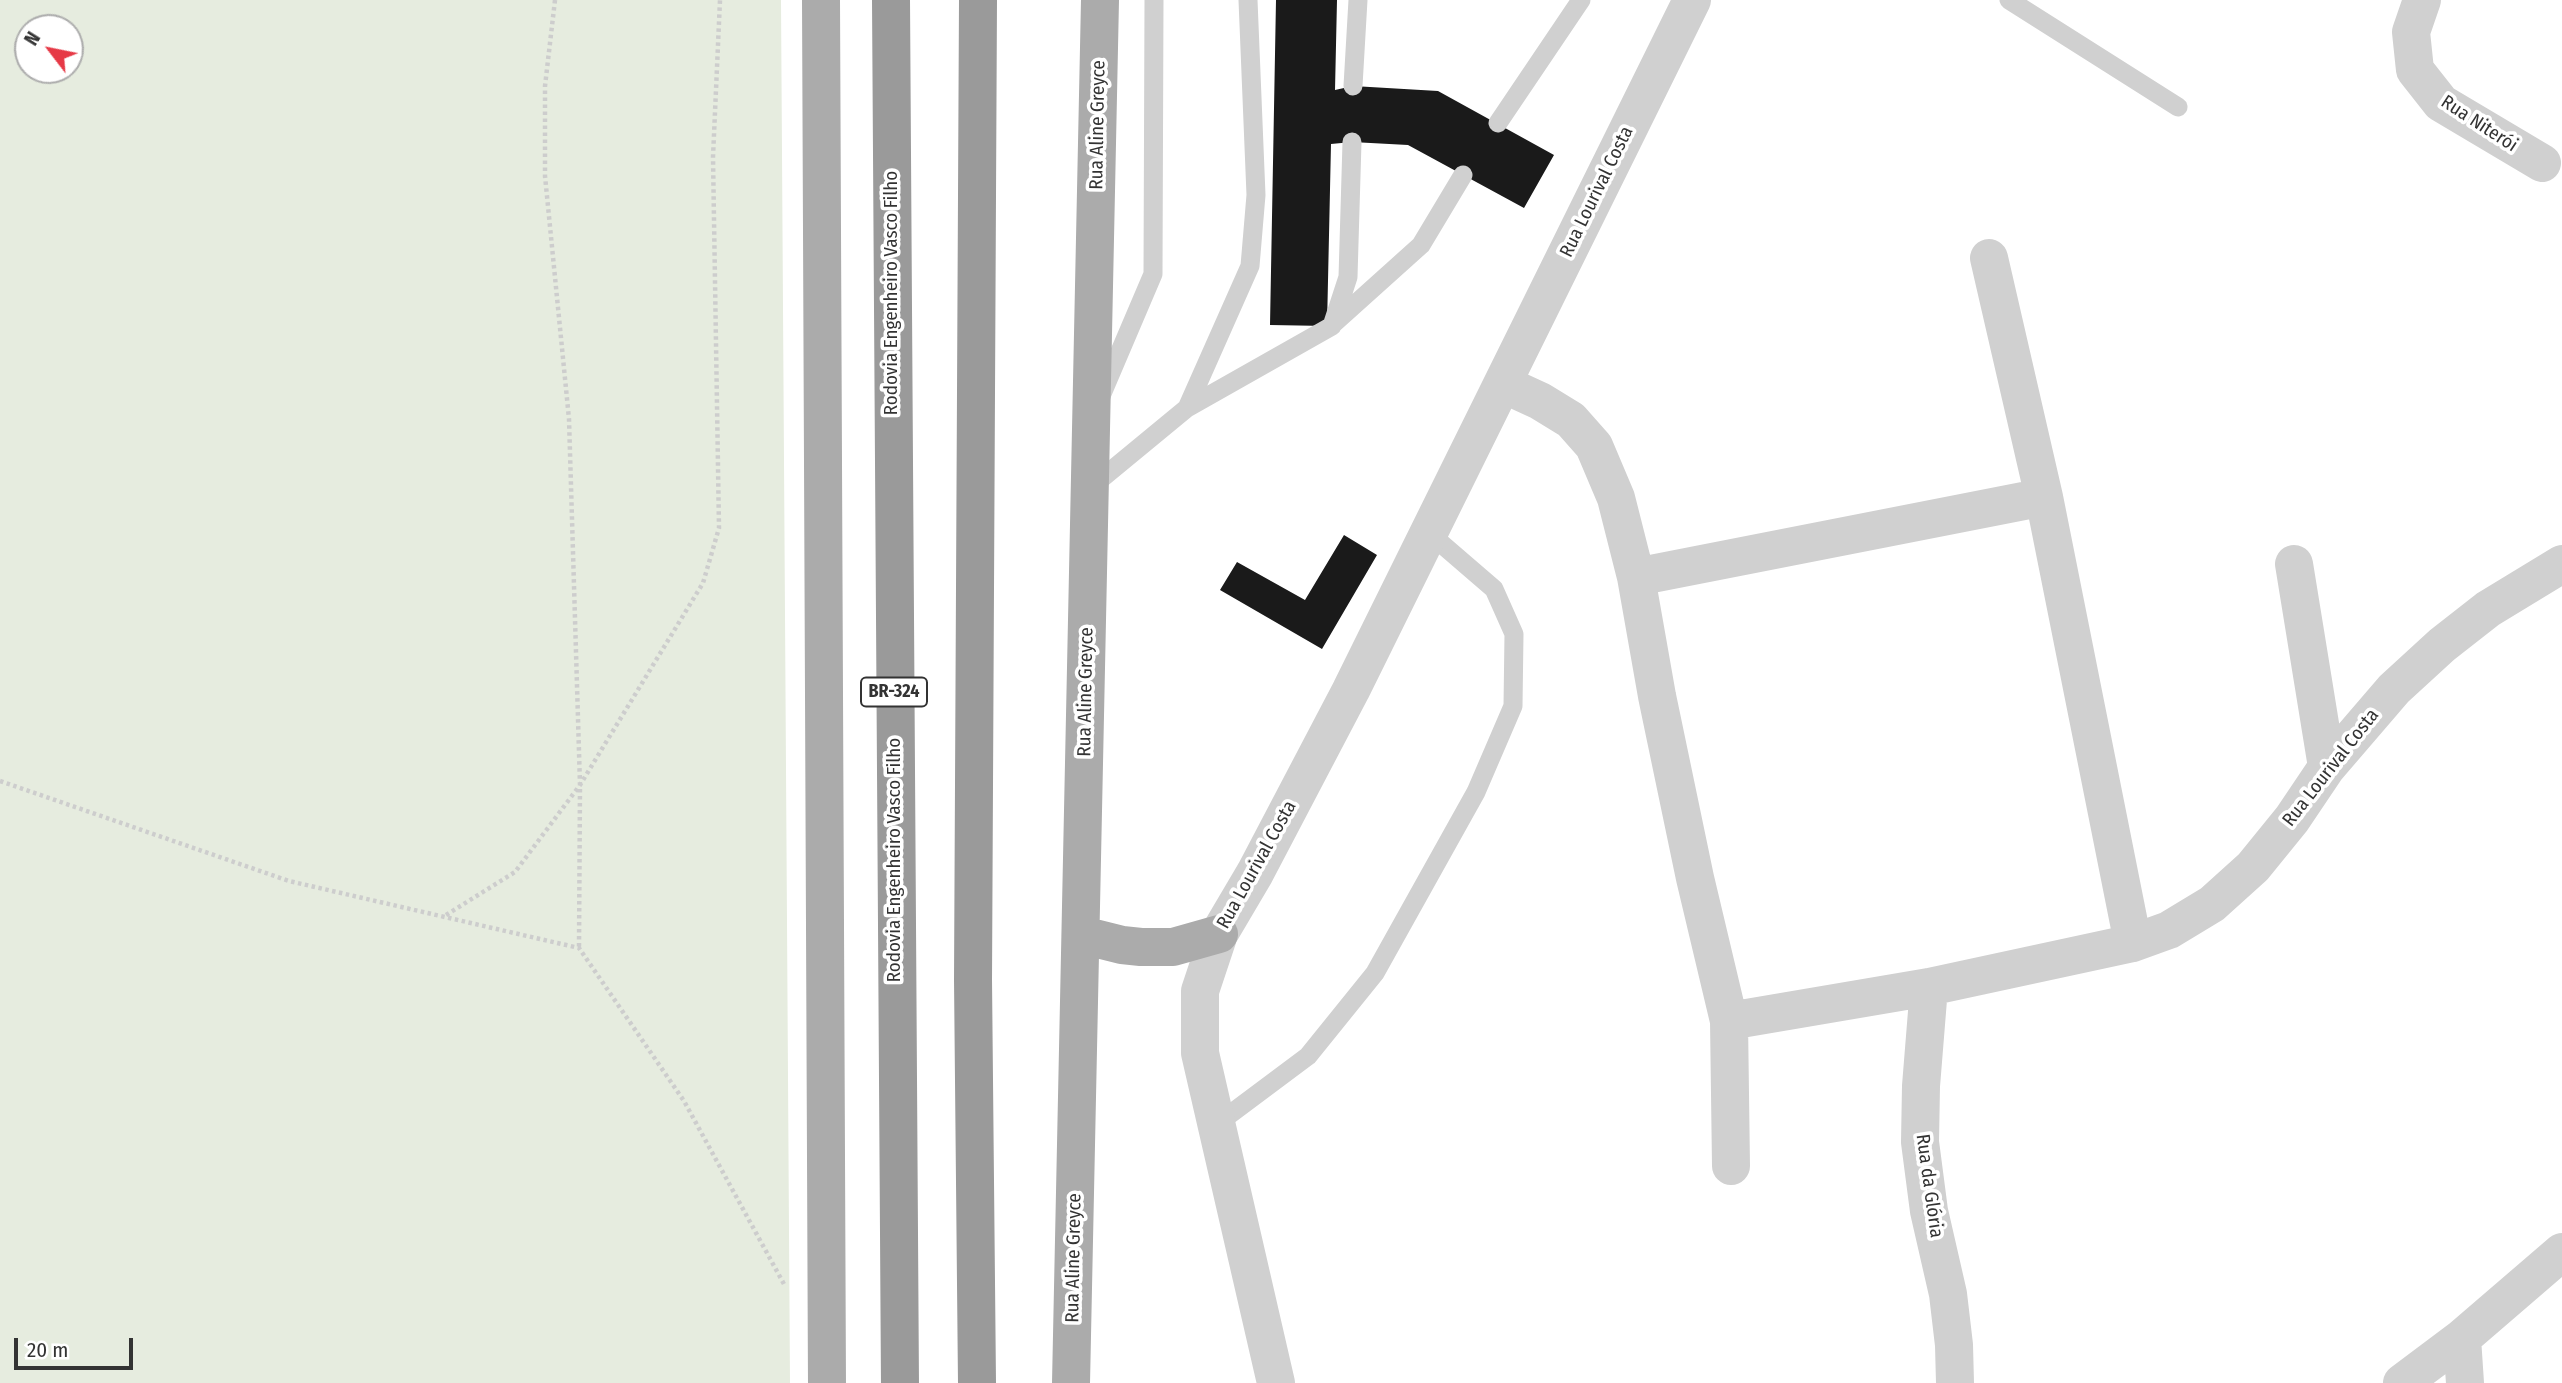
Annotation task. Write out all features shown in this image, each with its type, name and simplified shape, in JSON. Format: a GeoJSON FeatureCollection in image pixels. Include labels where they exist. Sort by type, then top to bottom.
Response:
{"type":"FeatureCollection","features":[{"type":"Feature","properties":{"kind":"highway","name":"Rodovia Engenheiro Vasco Filho"},"geometry":{"type":"LineString","coordinates":[[891,0],[900,1383]]}},
{"type":"Feature","properties":{"kind":"highway"},"geometry":{"type":"LineString","coordinates":[[977,1383],[973,979],[978,0]]}},
{"type":"Feature","properties":{"kind":"main road"},"geometry":{"type":"LineString","coordinates":[[821,0],[827,1383]]}},
{"type":"Feature","properties":{"kind":"main road","name":"Rua Aline Greyce"},"geometry":{"type":"LineString","coordinates":[[1071,1383],[1100,0]]}},
{"type":"Feature","properties":{"kind":"main road"},"geometry":{"type":"LineString","coordinates":[[1082,935],[1122,945],[1173,947],[1219,934]]}},
{"type":"Feature","properties":{"kind":"street","name":"Rua Lourival Costa"},"geometry":{"type":"LineString","coordinates":[[1276,1383],[1200,1053],[1200,991],[1219,934],[1255,873],[1352,690],[1692,0]]}},
{"type":"Feature","properties":{"kind":"street","name":"Rua Niterói"},"geometry":{"type":"LineString","coordinates":[[2422,0],[2411,32],[2415,70],[2441,103],[2542,163]]}},
{"type":"Feature","properties":{"kind":"street"},"geometry":{"type":"LineString","coordinates":[[1989,258],[2044,497],[2133,943]]}},
{"type":"Feature","properties":{"kind":"street"},"geometry":{"type":"LineString","coordinates":[[1503,384],[1541,401],[1571,420],[1594,446],[1616,498],[1636,577],[1657,696],[1695,878],[1729,1021],[1731,1166]]}},
{"type":"Feature","properties":{"kind":"street"},"geometry":{"type":"LineString","coordinates":[[1636,577],[2044,497]]}},
{"type":"Feature","properties":{"kind":"street","name":"Rua Lourival Costa"},"geometry":{"type":"LineString","coordinates":[[1729,1021],[1929,987],[2133,943],[2168,930],[2212,904],[2253,867],[2292,819],[2327,768],[2394,689],[2442,645],[2488,609],[2562,564]]}},
{"type":"Feature","properties":{"kind":"street"},"geometry":{"type":"LineString","coordinates":[[2294,565],[2327,768]]}},
{"type":"Feature","properties":{"kind":"street","name":"Rua da Glória"},"geometry":{"type":"LineString","coordinates":[[1929,987],[1920,1142],[1929,1211],[1948,1294],[1955,1383]]}},
{"type":"Feature","properties":{"kind":"street"},"geometry":{"type":"LineString","coordinates":[[2402,1383],[2462,1338],[2562,1252]]}},
{"type":"Feature","properties":{"kind":"street"},"geometry":{"type":"LineString","coordinates":[[2462,1338],[2465,1383]]}},
{"type":"Feature","properties":{"kind":"lane"},"geometry":{"type":"LineString","coordinates":[[1093,416],[1153,274],[1154,0]]}},
{"type":"Feature","properties":{"kind":"lane"},"geometry":{"type":"LineString","coordinates":[[1187,408],[1250,266],[1256,195],[1248,0]]}},
{"type":"Feature","properties":{"kind":"lane"},"geometry":{"type":"LineString","coordinates":[[1353,86],[1358,0]]}},
{"type":"Feature","properties":{"kind":"lane"},"geometry":{"type":"LineString","coordinates":[[1498,123],[1581,0]]}},
{"type":"Feature","properties":{"kind":"lane"},"geometry":{"type":"LineString","coordinates":[[2009,0],[2178,107]]}},
{"type":"Feature","properties":{"kind":"lane"},"geometry":{"type":"LineString","coordinates":[[1332,326],[1348,277],[1352,142]]}},
{"type":"Feature","properties":{"kind":"lane"},"geometry":{"type":"LineString","coordinates":[[1090,488],[1187,408],[1332,326],[1422,245],[1463,175]]}},
{"type":"Feature","properties":{"kind":"lane"},"geometry":{"type":"LineString","coordinates":[[1217,1124],[1308,1056],[1375,973],[1476,792],[1513,706],[1514,634],[1494,589],[1429,533]]}},
{"type":"Feature","properties":{"kind":"path"},"geometry":{"type":"LineString","coordinates":[[555,0],[545,86],[544,176],[569,419],[580,785],[579,948],[684,1101],[788,1291]]}},
{"type":"Feature","properties":{"kind":"path"},"geometry":{"type":"LineString","coordinates":[[445,916],[515,872],[580,785],[703,583],[719,528],[713,158],[720,0]]}},
{"type":"Feature","properties":{"kind":"path"},"geometry":{"type":"LineString","coordinates":[[0,781],[289,881],[579,948]]}},
{"type":"Feature","properties":{"kind":"shaded area"},"geometry":{"type":"Polygon","coordinates":[[[0,0],[781,0],[790,1383],[0,1383],[0,0]]]}},
{"type":"Feature","properties":{"kind":"building"},"geometry":{"type":"Polygon","coordinates":[[[1276,0],[1337,0],[1335,90],[1353,86],[1438,91],[1554,155],[1524,208],[1408,145],[1352,142],[1331,144],[1327,326],[1270,325],[1276,0]]]}},
{"type":"Feature","properties":{"kind":"building"},"geometry":{"type":"Polygon","coordinates":[[[1344,535],[1377,555],[1322,649],[1220,590],[1237,562],[1305,600],[1344,535]]]}}]}
